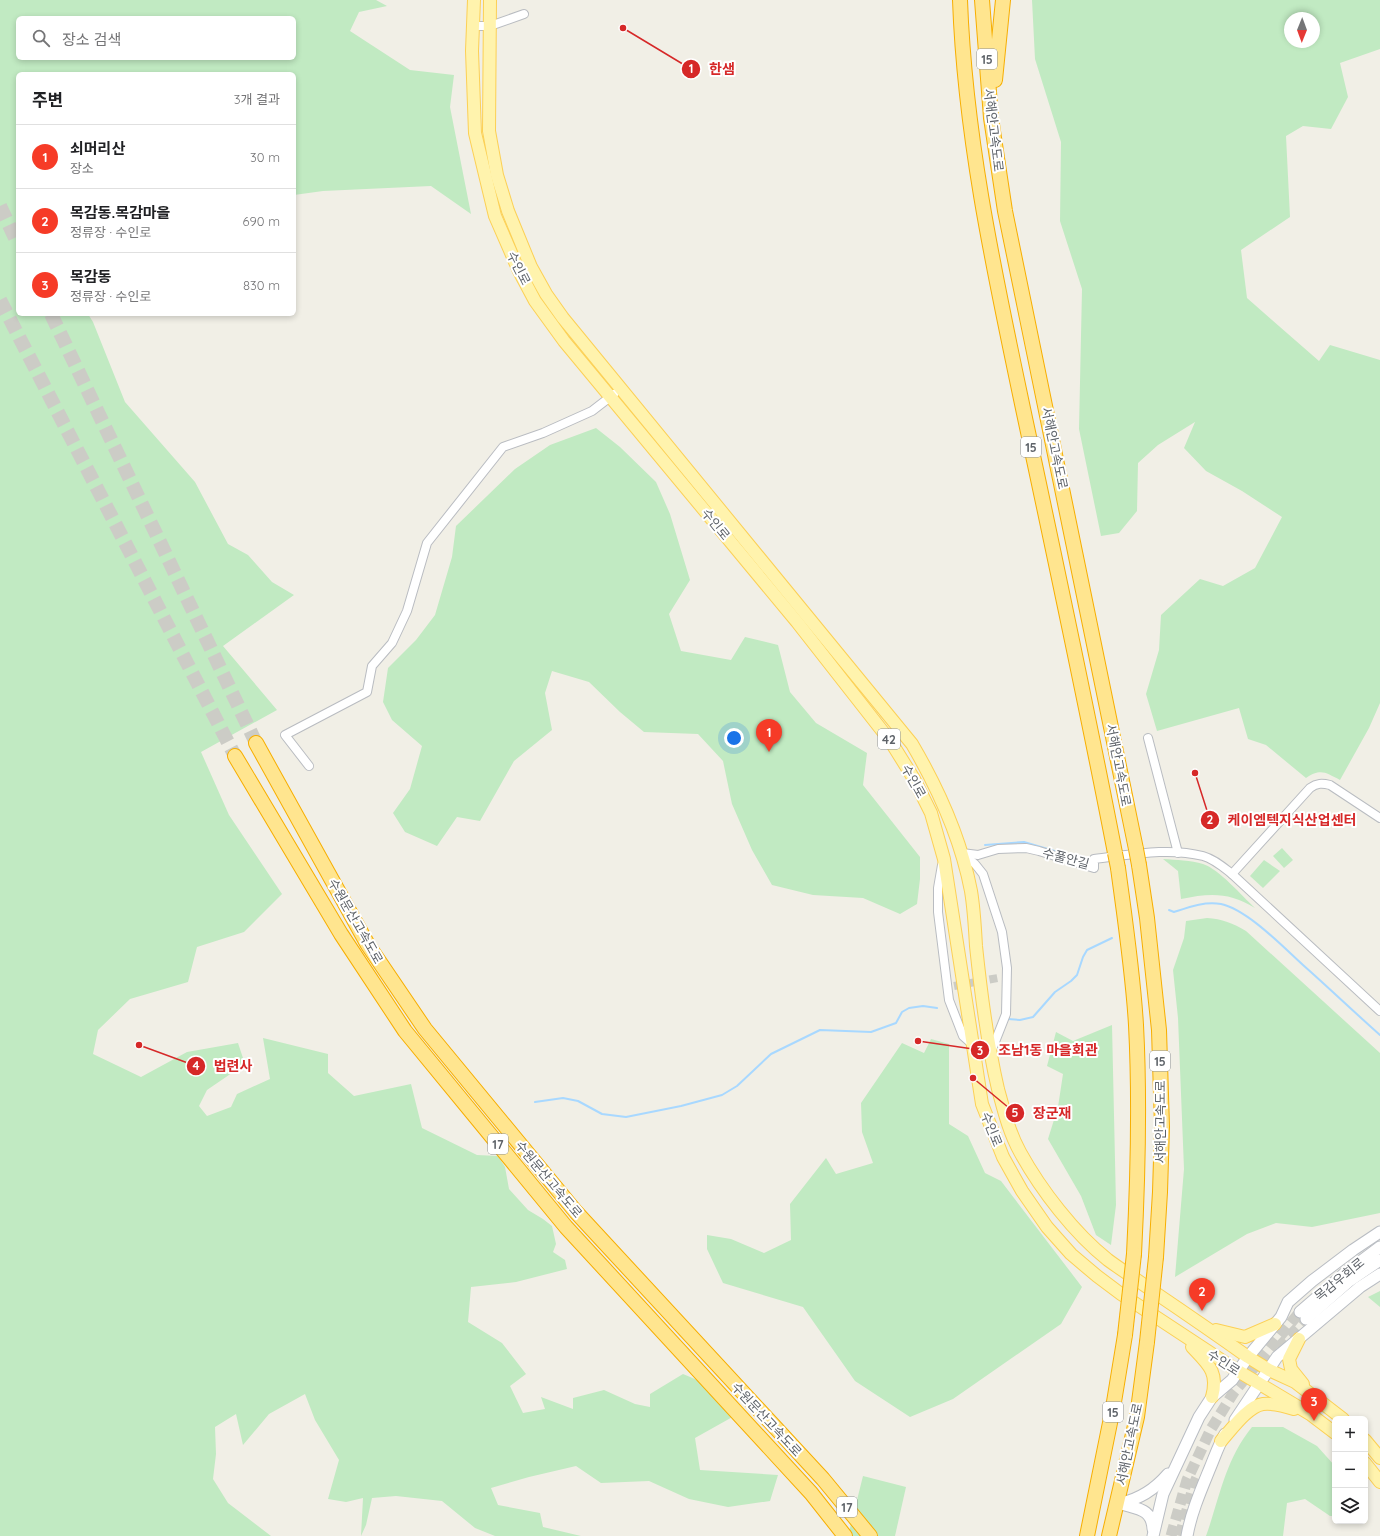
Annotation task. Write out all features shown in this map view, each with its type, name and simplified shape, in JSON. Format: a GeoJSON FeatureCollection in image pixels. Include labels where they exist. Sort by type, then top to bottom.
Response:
{"type":"FeatureCollection","features":[{"type":"Feature","properties":{"kind":"highway","name":"서해안고속도로"},"geometry":{"type":"LineString","coordinates":[[959,0],[961,38],[971,134],[987,230],[1021,398],[1088,711],[1118,868],[1136,1024],[1139,1121],[1138,1187],[1134,1254],[1125,1335],[1113,1408],[1098,1488],[1087,1536]]}},
{"type":"Feature","properties":{"kind":"highway","name":"서해안고속도로"},"geometry":{"type":"LineString","coordinates":[[982,0],[991,118],[1005,212],[1136,849],[1147,918],[1159,1030],[1162,1127],[1156,1257],[1137,1417],[1109,1534]]}},
{"type":"Feature","properties":{"kind":"highway"},"geometry":{"type":"LineString","coordinates":[[991,118],[1003,0]]}},
{"type":"Feature","properties":{"kind":"highway","name":"수원문산고속도로"},"geometry":{"type":"LineString","coordinates":[[256,743],[368,945],[425,1029],[576,1212],[823,1479],[870,1536]]}},
{"type":"Feature","properties":{"kind":"highway","name":"수원문산고속도로"},"geometry":{"type":"LineString","coordinates":[[235,756],[341,934],[405,1032],[566,1227],[811,1493],[845,1536]]}},
{"type":"Feature","properties":{"kind":"main road","name":"수인로"},"geometry":{"type":"LineString","coordinates":[[474,0],[472,51],[475,133],[495,216],[519,271],[536,301],[564,341],[792,616],[891,742],[914,779],[931,813],[944,859],[982,1104],[1003,1157],[1022,1192],[1047,1227],[1071,1254],[1097,1276],[1121,1294],[1238,1371],[1310,1414],[1332,1431]]}},
{"type":"Feature","properties":{"kind":"main road","name":"수인로"},"geometry":{"type":"LineString","coordinates":[[490,0],[489,131],[497,175],[508,211],[531,267],[546,294],[563,318],[912,744],[931,776],[948,814],[962,853],[971,892],[978,965],[996,1082],[1010,1130],[1020,1152],[1060,1211],[1084,1238],[1108,1260],[1248,1357],[1268,1370],[1295,1382],[1339,1416]]}},
{"type":"Feature","properties":{"kind":"main road"},"geometry":{"type":"LineString","coordinates":[[1153,1535],[1163,1494],[1199,1417],[1212,1397],[1232,1380],[1248,1357],[1281,1317],[1288,1302],[1312,1281],[1380,1232]]}},
{"type":"Feature","properties":{"kind":"main road","name":"목감우회로"},"geometry":{"type":"LineString","coordinates":[[1380,1247],[1344,1274],[1303,1315],[1380,1260]]}},
{"type":"Feature","properties":{"kind":"main road"},"geometry":{"type":"LineString","coordinates":[[1187,1536],[1195,1507],[1221,1441],[1277,1357],[1343,1301],[1380,1274]]}},
{"type":"Feature","properties":{"kind":"main road"},"geometry":{"type":"LineString","coordinates":[[1206,1328],[1245,1337],[1275,1324]]}},
{"type":"Feature","properties":{"kind":"main road"},"geometry":{"type":"LineString","coordinates":[[1176,1330],[1207,1362],[1213,1373],[1215,1385],[1212,1397]]}},
{"type":"Feature","properties":{"kind":"main road"},"geometry":{"type":"LineString","coordinates":[[1299,1339],[1289,1359],[1291,1369],[1310,1393]]}},
{"type":"Feature","properties":{"kind":"main road"},"geometry":{"type":"LineString","coordinates":[[1221,1441],[1251,1408],[1262,1404],[1281,1405],[1310,1414]]}},
{"type":"Feature","properties":{"kind":"main road"},"geometry":{"type":"LineString","coordinates":[[1368,1444],[1380,1458]]}},
{"type":"Feature","properties":{"kind":"main road"},"geometry":{"type":"LineString","coordinates":[[1153,1535],[1153,1520],[1146,1512],[1121,1503],[1135,1500],[1161,1483],[1178,1461]]}},
{"type":"Feature","properties":{"kind":"main road"},"geometry":{"type":"LineString","coordinates":[[1368,1467],[1380,1482]]}},
{"type":"Feature","properties":{"kind":"street"},"geometry":{"type":"LineString","coordinates":[[473,26],[490,26],[524,14]]}},
{"type":"Feature","properties":{"kind":"street"},"geometry":{"type":"LineString","coordinates":[[309,766],[285,734],[367,692],[372,666],[392,643],[406,611],[427,543],[503,447],[543,433],[592,411],[611,397],[620,388]]}},
{"type":"Feature","properties":{"kind":"street"},"geometry":{"type":"LineString","coordinates":[[1148,738],[1178,853]]}},
{"type":"Feature","properties":{"kind":"street"},"geometry":{"type":"LineString","coordinates":[[1232,874],[1310,788],[1315,785],[1323,783],[1330,785],[1380,818]]}},
{"type":"Feature","properties":{"kind":"street","name":"수풀안길"},"geometry":{"type":"LineString","coordinates":[[962,853],[978,855],[998,849],[1026,848],[1039,850],[1094,868],[1094,859],[1162,852],[1204,856],[1218,863],[1232,874],[1380,1011]]}},
{"type":"Feature","properties":{"kind":"street"},"geometry":{"type":"LineString","coordinates":[[962,853],[975,864],[983,874],[1002,932],[1002,978],[1006,1014],[991,1053]]}},
{"type":"Feature","properties":{"kind":"street"},"geometry":{"type":"LineString","coordinates":[[944,859],[938,888],[938,912],[951,987],[949,1000],[963,1036],[972,1044]]}},
{"type":"Feature","properties":{"kind":"green space"},"geometry":{"type":"Polygon","coordinates":[[[0,0],[376,0],[387,6],[359,12],[350,31],[410,70],[454,75],[450,107],[471,214],[431,186],[323,191],[296,195],[296,72],[16,72],[16,316],[89,316],[125,402],[195,482],[228,544],[248,555],[272,582],[294,595],[223,646],[277,710],[201,752],[229,815],[282,894],[244,932],[197,947],[188,982],[130,999],[98,1030],[93,1054],[141,1077],[187,1052],[238,1043],[245,1064],[207,1090],[199,1106],[207,1116],[231,1107],[237,1094],[270,1079],[263,1038],[328,1054],[328,1073],[354,1096],[411,1084],[422,1128],[477,1155],[498,1156],[505,1167],[509,1189],[528,1210],[552,1226],[556,1244],[553,1252],[565,1260],[567,1269],[516,1282],[471,1287],[468,1322],[502,1343],[526,1374],[510,1386],[523,1413],[545,1409],[541,1397],[573,1409],[573,1398],[604,1390],[635,1404],[650,1407],[650,1394],[683,1374],[721,1390],[736,1415],[695,1438],[700,1470],[778,1475],[770,1501],[728,1507],[689,1499],[649,1481],[601,1483],[576,1466],[491,1488],[498,1505],[540,1513],[543,1527],[581,1536],[495,1536],[475,1528],[442,1501],[396,1496],[372,1498],[366,1525],[361,1536],[363,1498],[346,1502],[328,1499],[339,1460],[315,1420],[305,1394],[269,1414],[243,1445],[236,1414],[215,1427],[216,1454],[213,1479],[228,1503],[271,1536],[0,1536],[0,0]]]}},
{"type":"Feature","properties":{"kind":"green space"},"geometry":{"type":"Polygon","coordinates":[[[1032,0],[1380,0],[1380,49],[1340,63],[1348,97],[1331,129],[1303,126],[1286,136],[1290,217],[1241,250],[1247,298],[1319,361],[1330,345],[1380,360],[1380,703],[1369,728],[1340,780],[1320,772],[1306,778],[1266,745],[1248,739],[1239,708],[1157,731],[1146,694],[1159,650],[1161,615],[1200,579],[1223,586],[1255,568],[1282,517],[1242,491],[1206,471],[1184,448],[1195,422],[1158,445],[1138,463],[1137,511],[1119,533],[1101,536],[1079,429],[1082,289],[1060,221],[1061,142],[1035,59],[1032,0]]]}},
{"type":"Feature","properties":{"kind":"green space"},"geometry":{"type":"Polygon","coordinates":[[[596,428],[620,447],[656,482],[670,514],[690,580],[669,614],[681,651],[731,660],[745,637],[778,645],[790,692],[816,723],[867,753],[863,785],[920,857],[920,879],[917,904],[900,914],[863,898],[813,895],[772,885],[752,850],[732,804],[723,761],[698,734],[644,732],[620,712],[589,682],[552,671],[545,693],[552,730],[514,761],[480,821],[457,817],[437,846],[405,832],[393,813],[410,789],[422,746],[392,720],[383,702],[388,668],[416,640],[435,615],[452,557],[456,526],[515,469],[550,445],[596,428]]]}},
{"type":"Feature","properties":{"kind":"green space"},"geometry":{"type":"Polygon","coordinates":[[[1282,848],[1293,860],[1284,868],[1273,856],[1282,848]]]}},
{"type":"Feature","properties":{"kind":"green space"},"geometry":{"type":"Polygon","coordinates":[[[1163,859],[1183,860],[1203,864],[1209,867],[1230,883],[1255,908],[1237,899],[1219,895],[1181,899],[1178,871],[1163,859]]]}},
{"type":"Feature","properties":{"kind":"green space"},"geometry":{"type":"Polygon","coordinates":[[[1264,860],[1280,871],[1263,888],[1250,876],[1264,860]]]}},
{"type":"Feature","properties":{"kind":"green space"},"geometry":{"type":"Polygon","coordinates":[[[1207,918],[1227,922],[1246,931],[1380,1053],[1380,1213],[1312,1227],[1276,1223],[1247,1234],[1175,1277],[1184,1169],[1178,1018],[1173,970],[1184,938],[1186,921],[1207,918]]]}},
{"type":"Feature","properties":{"kind":"green space"},"geometry":{"type":"Polygon","coordinates":[[[1112,1025],[1116,1205],[1111,1245],[1096,1235],[1081,1196],[1048,1139],[1058,1107],[1063,1074],[1047,1066],[1056,1032],[1073,1041],[1112,1025]]]}},
{"type":"Feature","properties":{"kind":"green space"},"geometry":{"type":"Polygon","coordinates":[[[931,1039],[949,1044],[949,1124],[968,1136],[985,1173],[1001,1181],[1082,1287],[1061,1324],[953,1399],[910,1417],[855,1381],[803,1307],[723,1283],[707,1249],[707,1235],[731,1239],[764,1253],[791,1240],[790,1204],[826,1158],[836,1174],[873,1163],[862,1132],[861,1103],[902,1043],[924,1053],[931,1039]]]}},
{"type":"Feature","properties":{"kind":"green space"},"geometry":{"type":"Polygon","coordinates":[[[1380,1291],[1380,1307],[1368,1297],[1380,1291]]]}},
{"type":"Feature","properties":{"kind":"green space"},"geometry":{"type":"Polygon","coordinates":[[[1252,1427],[1283,1427],[1317,1446],[1332,1463],[1332,1516],[1305,1499],[1287,1503],[1283,1536],[1206,1536],[1229,1466],[1235,1452],[1252,1427]]]}},
{"type":"Feature","properties":{"kind":"green space"},"geometry":{"type":"Polygon","coordinates":[[[863,1476],[906,1487],[895,1536],[848,1536],[863,1476]]]}},
{"type":"Feature","properties":{"kind":"waterway"},"geometry":{"type":"LineString","coordinates":[[985,845],[1024,842],[1085,860]]}},
{"type":"Feature","properties":{"kind":"waterway"},"geometry":{"type":"LineString","coordinates":[[1169,910],[1174,912],[1197,905],[1215,903],[1231,908],[1254,921],[1380,1035]]}},
{"type":"Feature","properties":{"kind":"waterway"},"geometry":{"type":"LineString","coordinates":[[1008,1019],[1020,1020],[1033,1017],[1055,992],[1077,975],[1087,950],[1112,938]]}},
{"type":"Feature","properties":{"kind":"waterway"},"geometry":{"type":"LineString","coordinates":[[535,1102],[563,1098],[578,1101],[602,1114],[626,1117],[681,1106],[722,1095],[737,1086],[771,1054],[820,1030],[871,1032],[896,1023],[902,1012],[909,1008],[923,1006],[937,1008]]}},
{"type":"Feature","properties":{"kind":"tunnel"},"geometry":{"type":"LineString","coordinates":[[0,206],[16,240]]}},
{"type":"Feature","properties":{"kind":"tunnel"},"geometry":{"type":"LineString","coordinates":[[0,300],[235,756]]}},
{"type":"Feature","properties":{"kind":"tunnel"},"geometry":{"type":"LineString","coordinates":[[52,316],[256,743]]}},
{"type":"Feature","properties":{"kind":"tunnel"},"geometry":{"type":"LineString","coordinates":[[954,986],[998,978]]}},
{"type":"Feature","properties":{"kind":"tunnel"},"geometry":{"type":"LineString","coordinates":[[1171,1536],[1187,1480],[1211,1429],[1234,1392],[1300,1312]]}},
{"type":"Feature","properties":{"kind":"tunnel"},"geometry":{"type":"LineString","coordinates":[[1278,1348],[1306,1319]]}},
{"type":"Feature","properties":{"kind":"tunnel"},"geometry":{"type":"LineString","coordinates":[[1180,1536],[1194,1484],[1198,1475]]}},
{"type":"Feature","properties":{"kind":"place","name":"한샘"},"geometry":{"type":"Point","coordinates":[623,28]}},
{"type":"Feature","properties":{"kind":"place","name":"쇠머리산"},"geometry":{"type":"Point","coordinates":[769,752]}},
{"type":"Feature","properties":{"kind":"place","name":"케이엠텍지식산업센터"},"geometry":{"type":"Point","coordinates":[1195,773]}},
{"type":"Feature","properties":{"kind":"place","name":"조남1동 마을회관"},"geometry":{"type":"Point","coordinates":[918,1041]}},
{"type":"Feature","properties":{"kind":"place","name":"법련사"},"geometry":{"type":"Point","coordinates":[139,1045]}},
{"type":"Feature","properties":{"kind":"place","name":"장군재"},"geometry":{"type":"Point","coordinates":[973,1078]}},
{"type":"Feature","properties":{"kind":"place","name":"목감동.목감마을"},"geometry":{"type":"Point","coordinates":[1202,1311]}},
{"type":"Feature","properties":{"kind":"place","name":"목감동"},"geometry":{"type":"Point","coordinates":[1314,1421]}}]}
